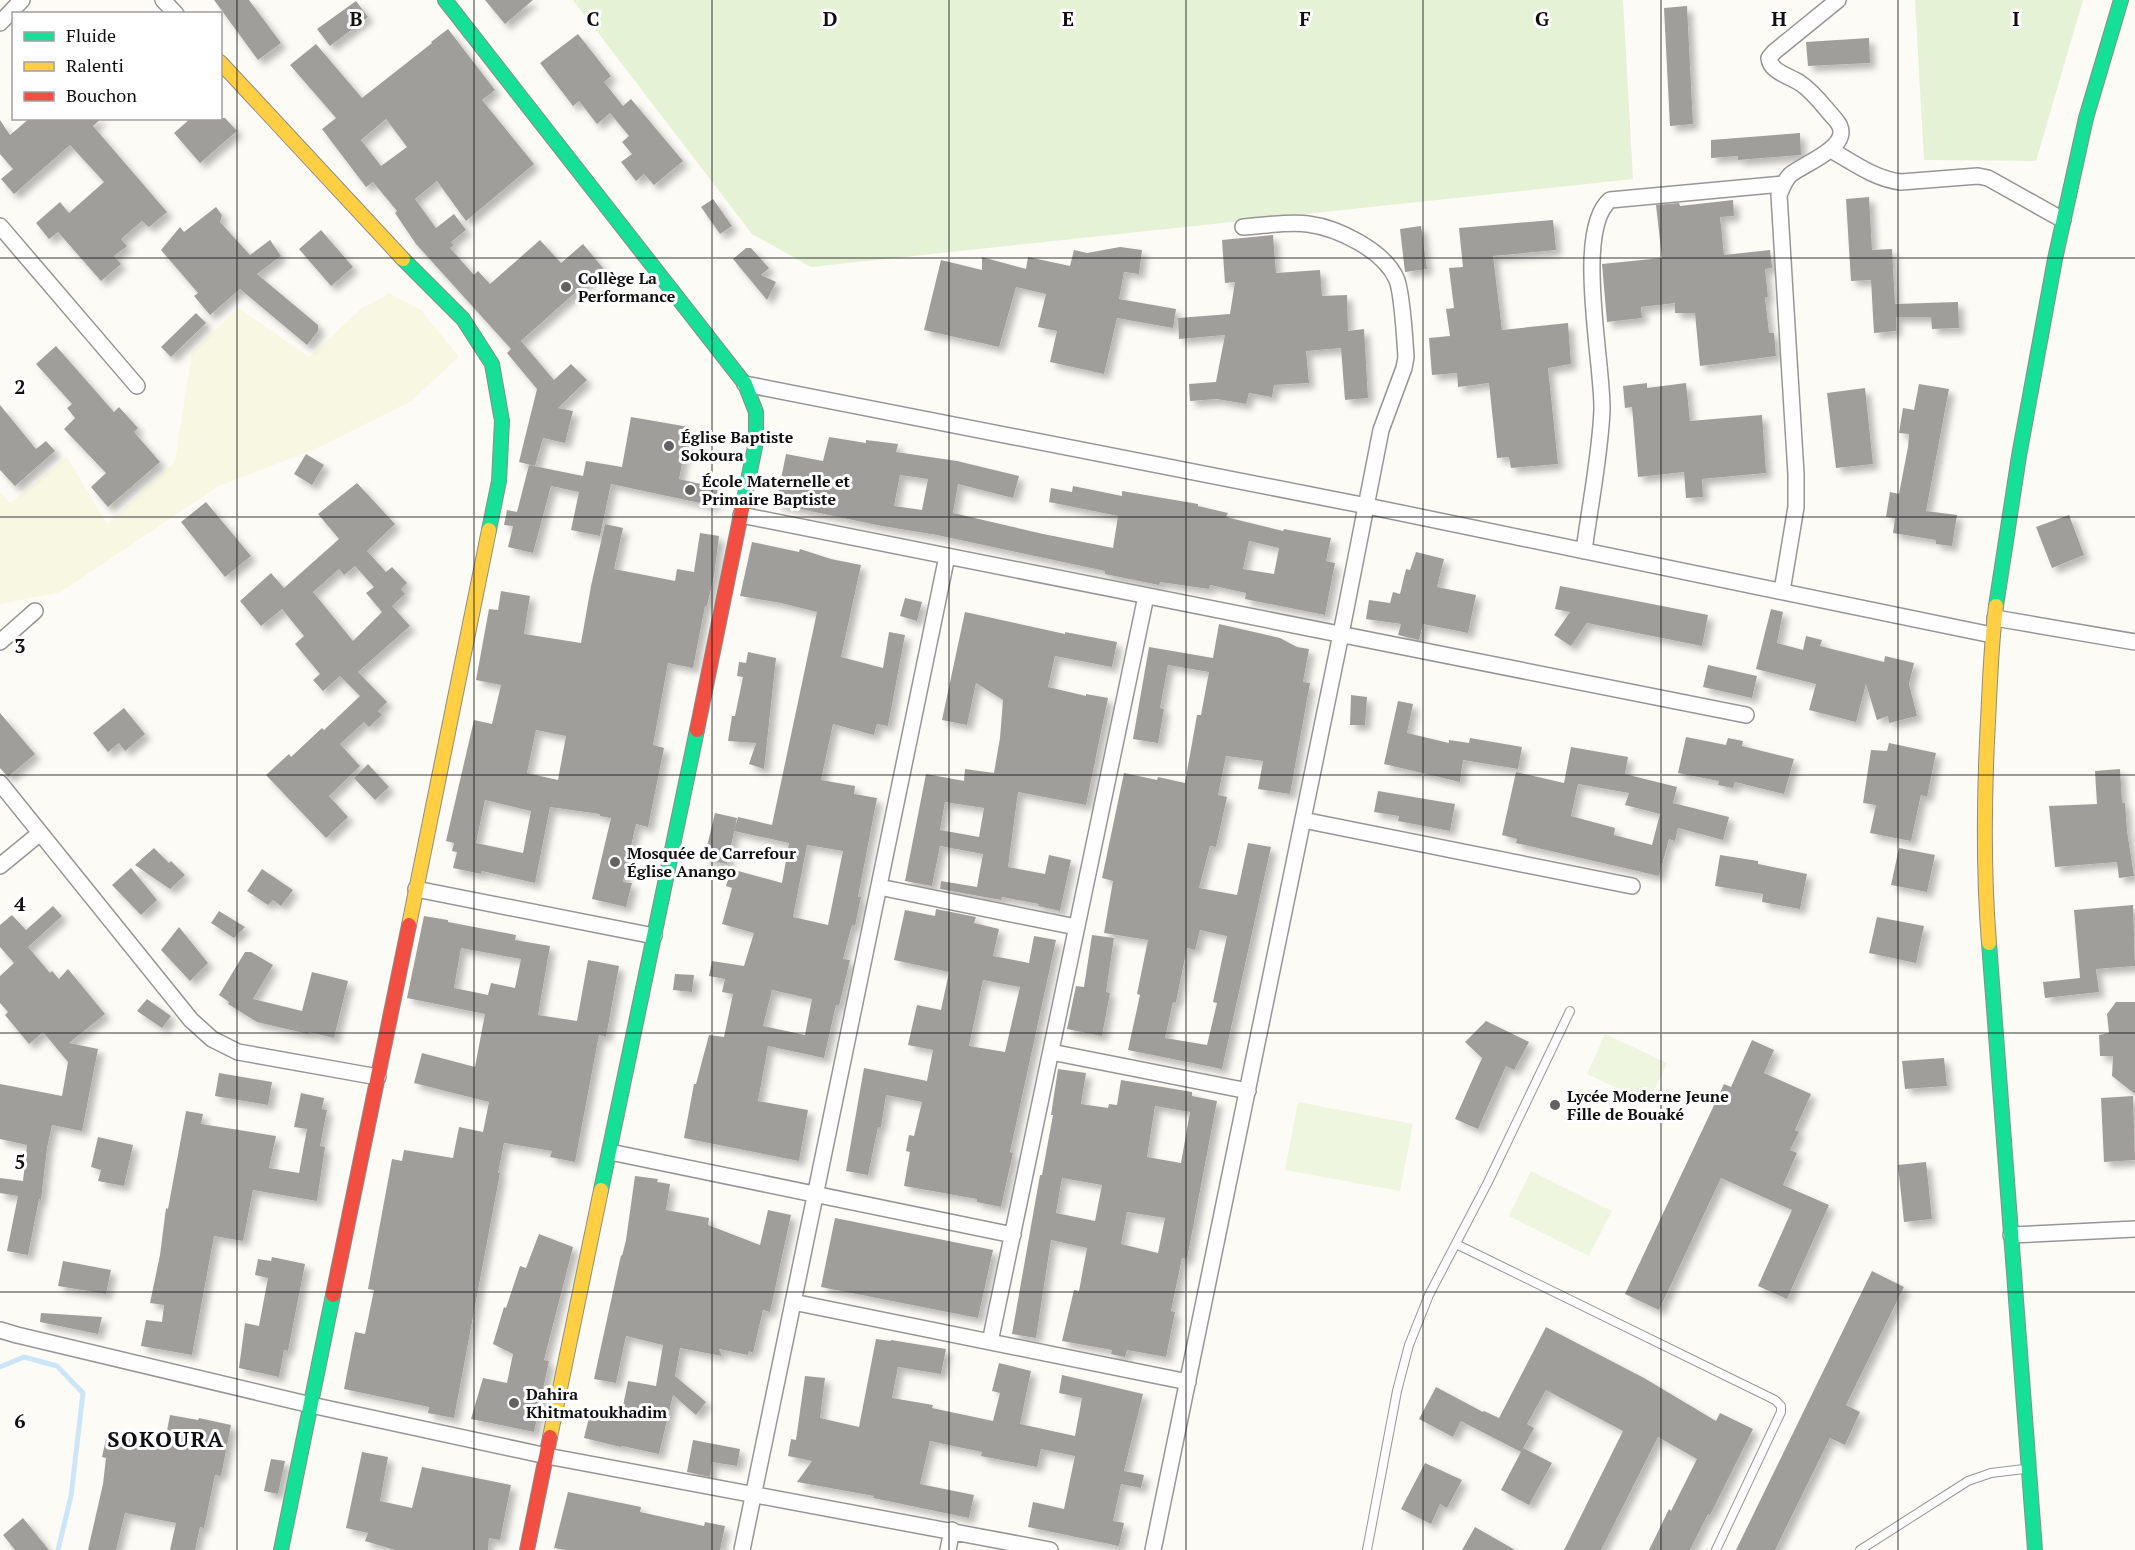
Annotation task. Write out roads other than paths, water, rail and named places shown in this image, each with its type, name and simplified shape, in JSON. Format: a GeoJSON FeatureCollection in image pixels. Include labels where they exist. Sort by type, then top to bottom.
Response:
{"type":"FeatureCollection","features":[{"type":"Feature","properties":{"kind":"street"},"geometry":{"type":"LineString","coordinates":[[0,23],[22,0]]}},
{"type":"Feature","properties":{"kind":"street"},"geometry":{"type":"LineString","coordinates":[[163,0],[174,12]]}},
{"type":"Feature","properties":{"kind":"street"},"geometry":{"type":"LineString","coordinates":[[446,0],[745,384],[756,412],[756,442],[527,1550]]}},
{"type":"Feature","properties":{"kind":"street"},"geometry":{"type":"LineString","coordinates":[[1782,591],[1796,507],[1796,474],[1779,195],[1790,175],[1831,150],[1838,142],[1841,133],[1839,123],[1810,90],[1776,70],[1769,62],[1774,52],[1838,0]]}},
{"type":"Feature","properties":{"kind":"street"},"geometry":{"type":"LineString","coordinates":[[2035,1550],[1985,889],[1984,796],[1992,635],[2019,456],[2063,220],[2086,118],[2121,0]]}},
{"type":"Feature","properties":{"kind":"street"},"geometry":{"type":"LineString","coordinates":[[222,64],[386,243],[463,319],[492,364],[502,421],[499,481],[281,1550]]}},
{"type":"Feature","properties":{"kind":"street"},"geometry":{"type":"LineString","coordinates":[[1831,150],[1876,176],[1889,180],[1901,182],[1978,176],[1988,178],[2063,220]]}},
{"type":"Feature","properties":{"kind":"street"},"geometry":{"type":"LineString","coordinates":[[1584,551],[1601,429],[1601,385],[1592,249],[1595,226],[1602,207],[1610,201],[1783,184]]}},
{"type":"Feature","properties":{"kind":"street"},"geometry":{"type":"LineString","coordinates":[[1154,1550],[1381,430],[1406,357],[1397,279],[1376,254],[1356,240],[1307,223],[1242,227]]}},
{"type":"Feature","properties":{"kind":"street"},"geometry":{"type":"LineString","coordinates":[[0,226],[137,386]]}},
{"type":"Feature","properties":{"kind":"street"},"geometry":{"type":"LineString","coordinates":[[745,384],[1367,506],[1992,635]]}},
{"type":"Feature","properties":{"kind":"street"},"geometry":{"type":"LineString","coordinates":[[741,515],[1746,715]]}},
{"type":"Feature","properties":{"kind":"street"},"geometry":{"type":"LineString","coordinates":[[742,1550],[947,556]]}},
{"type":"Feature","properties":{"kind":"street"},"geometry":{"type":"LineString","coordinates":[[990,1342],[1146,596]]}},
{"type":"Feature","properties":{"kind":"street"},"geometry":{"type":"LineString","coordinates":[[0,642],[34,611]]}},
{"type":"Feature","properties":{"kind":"street"},"geometry":{"type":"LineString","coordinates":[[1995,618],[2135,642]]}},
{"type":"Feature","properties":{"kind":"street"},"geometry":{"type":"LineString","coordinates":[[0,783],[191,1020],[212,1038],[238,1052],[378,1077]]}},
{"type":"Feature","properties":{"kind":"street"},"geometry":{"type":"LineString","coordinates":[[1303,820],[1632,886]]}},
{"type":"Feature","properties":{"kind":"street"},"geometry":{"type":"LineString","coordinates":[[0,866],[39,834]]}},
{"type":"Feature","properties":{"kind":"street"},"geometry":{"type":"LineString","coordinates":[[879,887],[1076,927]]}},
{"type":"Feature","properties":{"kind":"street"},"geometry":{"type":"LineString","coordinates":[[416,889],[654,936]]}},
{"type":"Feature","properties":{"kind":"street"},"geometry":{"type":"LineString","coordinates":[[1051,1052],[1248,1091]]}},
{"type":"Feature","properties":{"kind":"street"},"geometry":{"type":"LineString","coordinates":[[610,1152],[1013,1235]]}},
{"type":"Feature","properties":{"kind":"street"},"geometry":{"type":"LineString","coordinates":[[2011,1235],[2135,1229]]}},
{"type":"Feature","properties":{"kind":"street"},"geometry":{"type":"LineString","coordinates":[[793,1302],[1188,1382]]}},
{"type":"Feature","properties":{"kind":"street"},"geometry":{"type":"LineString","coordinates":[[0,1330],[311,1405],[547,1456],[1050,1550]]}},
{"type":"Feature","properties":{"kind":"street"},"geometry":{"type":"LineString","coordinates":[[948,1550],[952,1530]]}},
{"type":"Feature","properties":{"kind":"lane"},"geometry":{"type":"LineString","coordinates":[[1368,1549],[1397,1391],[1409,1345],[1429,1295],[1570,1011]]}},
{"type":"Feature","properties":{"kind":"lane"},"geometry":{"type":"LineString","coordinates":[[1456,1244],[1775,1400],[1781,1406],[1781,1412],[1716,1550]]}},
{"type":"Feature","properties":{"kind":"lane"},"geometry":{"type":"LineString","coordinates":[[1860,1550],[1968,1481],[1991,1473],[2029,1469]]}},
{"type":"Feature","properties":{"kind":"waterway"},"geometry":{"type":"LineString","coordinates":[[0,1367],[24,1357],[57,1366],[83,1393],[71,1496],[58,1550]]}},
{"type":"Feature","properties":{"kind":"place","name":"Collège La Performance"},"geometry":{"type":"Point","coordinates":[566,287]}},
{"type":"Feature","properties":{"kind":"place","name":"Église Baptiste Sokoura"},"geometry":{"type":"Point","coordinates":[669,446]}},
{"type":"Feature","properties":{"kind":"place","name":"École Maternelle et Primaire Baptiste"},"geometry":{"type":"Point","coordinates":[690,490]}},
{"type":"Feature","properties":{"kind":"place","name":"Mosquée de Carrefour Église Anango"},"geometry":{"type":"Point","coordinates":[615,862]}},
{"type":"Feature","properties":{"kind":"place","name":"Lycée Moderne Jeune Fille de Bouaké"},"geometry":{"type":"Point","coordinates":[1555,1105]}},
{"type":"Feature","properties":{"kind":"place","name":"Dahira Khitmatoukhadim"},"geometry":{"type":"Point","coordinates":[514,1403]}},
{"type":"Feature","properties":{"kind":"district","name":"SOKOURA"},"geometry":{"type":"Point","coordinates":[166,1438]}}]}
